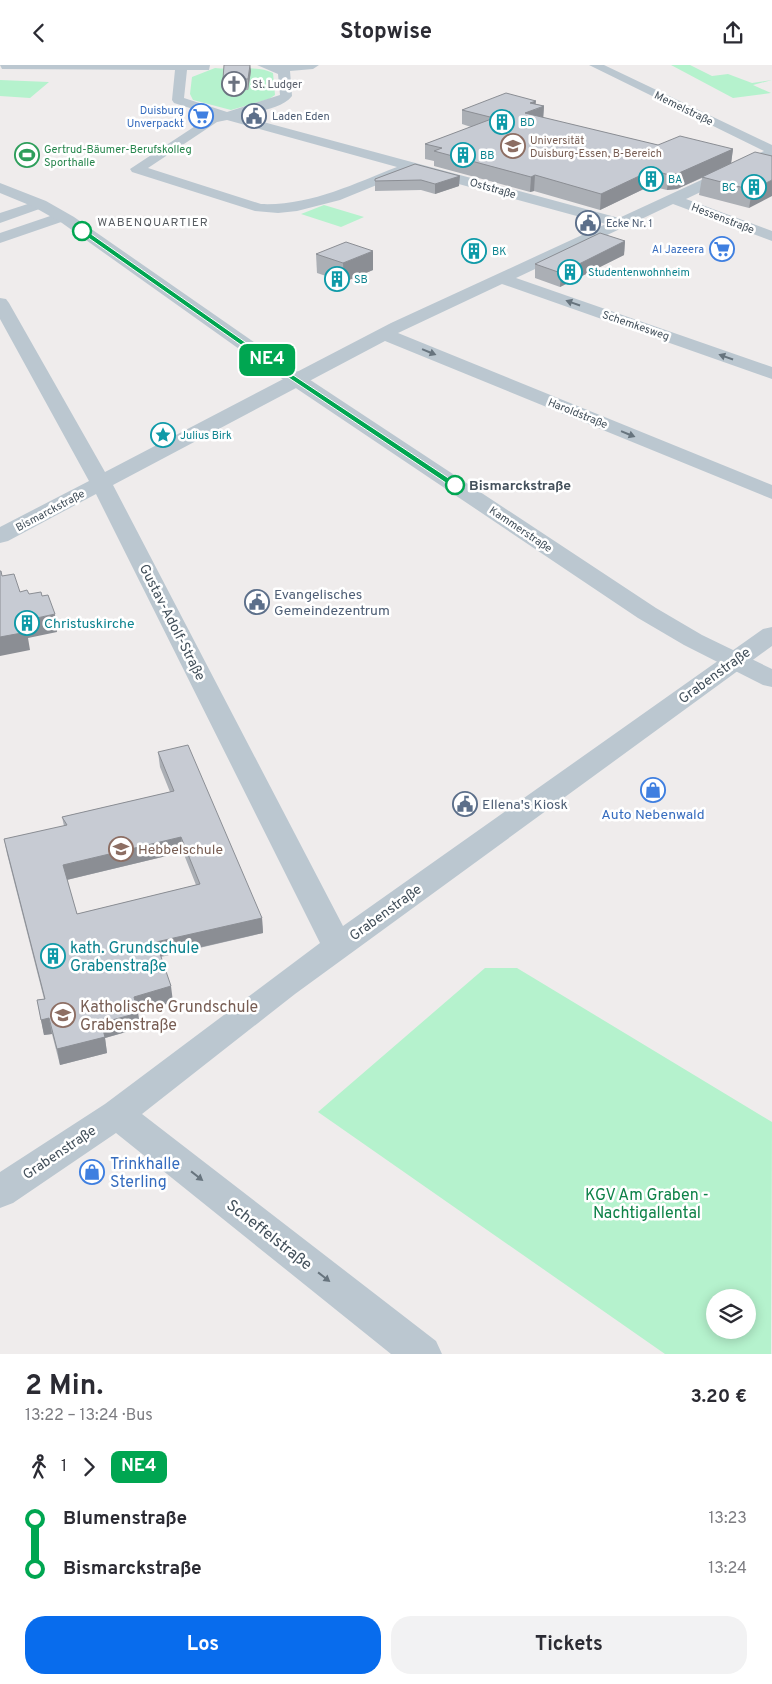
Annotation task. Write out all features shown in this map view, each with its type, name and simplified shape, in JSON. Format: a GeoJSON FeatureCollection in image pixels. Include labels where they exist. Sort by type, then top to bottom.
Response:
{"type":"FeatureCollection","features":[{"type":"Feature","properties":{"kind":"street"},"geometry":{"type":"LineString","coordinates":[[2,65],[104,66],[181,72],[208,66]]}},
{"type":"Feature","properties":{"kind":"street"},"geometry":{"type":"LineString","coordinates":[[263,65],[279,69],[313,65]]}},
{"type":"Feature","properties":{"kind":"street","name":"Memelstraße"},"geometry":{"type":"LineString","coordinates":[[596,65],[772,152]]}},
{"type":"Feature","properties":{"kind":"street"},"geometry":{"type":"LineString","coordinates":[[279,69],[284,73],[287,94],[284,99],[214,119],[137,169],[260,207],[276,210],[290,209],[317,201],[411,166]]}},
{"type":"Feature","properties":{"kind":"street","name":"Oststraße"},"geometry":{"type":"LineString","coordinates":[[181,72],[178,100],[227,116],[620,223],[642,231]]}},
{"type":"Feature","properties":{"kind":"street","name":"Bismarckstraße"},"geometry":{"type":"LineString","coordinates":[[0,536],[384,334],[772,152]]}},
{"type":"Feature","properties":{"kind":"street","name":"Kammerstraße"},"geometry":{"type":"LineString","coordinates":[[0,188],[40,204],[62,217],[296,379],[647,613],[694,641],[772,679]]}},
{"type":"Feature","properties":{"kind":"street","name":"Hessenstraße"},"geometry":{"type":"LineString","coordinates":[[673,199],[772,236]]}},
{"type":"Feature","properties":{"kind":"street"},"geometry":{"type":"LineString","coordinates":[[0,218],[40,204]]}},
{"type":"Feature","properties":{"kind":"street"},"geometry":{"type":"LineString","coordinates":[[0,237],[62,217]]}},
{"type":"Feature","properties":{"kind":"street","name":"Schemkesweg"},"geometry":{"type":"LineString","coordinates":[[500,278],[772,373]]}},
{"type":"Feature","properties":{"kind":"street","name":"Gustav-Adolf-Straße"},"geometry":{"type":"LineString","coordinates":[[0,303],[101,483],[338,946]]}},
{"type":"Feature","properties":{"kind":"street","name":"Haroldstraße"},"geometry":{"type":"LineString","coordinates":[[384,334],[772,493]]}},
{"type":"Feature","properties":{"kind":"street","name":"Grabenstraße"},"geometry":{"type":"LineString","coordinates":[[0,1192],[117,1114],[338,946],[772,634]]}},
{"type":"Feature","properties":{"kind":"street","name":"Scheffelstraße"},"geometry":{"type":"LineString","coordinates":[[117,1114],[422,1354]]}},
{"type":"Feature","properties":{"kind":"green space"},"geometry":{"type":"Polygon","coordinates":[[[671,65],[690,65],[712,76],[728,74],[752,83],[772,80],[753,85],[771,93],[733,98],[671,65]]]}},
{"type":"Feature","properties":{"kind":"green space"},"geometry":{"type":"Polygon","coordinates":[[[215,68],[252,68],[273,73],[275,95],[269,99],[231,110],[193,100],[190,94],[192,77],[215,68]]]}},
{"type":"Feature","properties":{"kind":"green space"},"geometry":{"type":"Polygon","coordinates":[[[0,80],[49,82],[30,98],[0,96],[0,80]]]}},
{"type":"Feature","properties":{"kind":"green space"},"geometry":{"type":"Polygon","coordinates":[[[324,205],[364,217],[341,227],[301,214],[324,205]]]}},
{"type":"Feature","properties":{"kind":"green space","name":"KGV Am Graben - Nachtigallental"},"geometry":{"type":"Polygon","coordinates":[[[485,968],[517,968],[772,1122],[771,1354],[665,1354],[318,1112],[485,968]]]}},
{"type":"Feature","properties":{"kind":"building"},"geometry":{"type":"Polygon","coordinates":[[[224,65],[250,65],[248,79],[223,79],[224,65]]]}},
{"type":"Feature","properties":{"kind":"building"},"geometry":{"type":"Polygon","coordinates":[[[506,93],[536,101],[530,103],[544,106],[525,113],[658,145],[680,136],[733,149],[679,173],[669,175],[652,170],[601,194],[535,175],[531,177],[434,151],[442,148],[425,144],[494,118],[462,110],[506,93]]]}},
{"type":"Feature","properties":{"kind":"building"},"geometry":{"type":"Polygon","coordinates":[[[755,152],[772,156],[772,180],[752,190],[702,177],[755,152]]]}},
{"type":"Feature","properties":{"kind":"building"},"geometry":{"type":"Polygon","coordinates":[[[415,164],[460,176],[435,184],[421,180],[375,181],[375,179],[415,164]]]}},
{"type":"Feature","properties":{"kind":"building"},"geometry":{"type":"Polygon","coordinates":[[[600,233],[625,241],[561,273],[535,264],[600,233]]]}},
{"type":"Feature","properties":{"kind":"building"},"geometry":{"type":"Polygon","coordinates":[[[346,242],[373,251],[343,263],[316,254],[346,242]]]}},
{"type":"Feature","properties":{"kind":"building"},"geometry":{"type":"Polygon","coordinates":[[[0,571],[2,576],[14,574],[20,592],[27,590],[29,594],[41,592],[42,596],[48,595],[55,614],[23,621],[27,632],[0,637],[0,571]]]}},
{"type":"Feature","properties":{"kind":"building"},"geometry":{"type":"Polygon","coordinates":[[[188,745],[262,918],[156,942],[171,986],[134,997],[138,1013],[101,1023],[105,1037],[57,1049],[49,1018],[41,1020],[37,1000],[45,999],[4,839],[67,825],[62,817],[174,791],[158,752],[188,745]],[[181,837],[63,865],[77,914],[200,884],[181,837]]]}},
{"type":"Feature","properties":{"kind":"bus line","name":"NE4"},"geometry":{"type":"LineString","coordinates":[[82,231],[270,362],[455,485]]}},
{"type":"Feature","properties":{"kind":"place","name":"St. Ludger"},"geometry":{"type":"Point","coordinates":[234,84]}},
{"type":"Feature","properties":{"kind":"place","name":"Duisburg Unverpackt"},"geometry":{"type":"Point","coordinates":[201,116]}},
{"type":"Feature","properties":{"kind":"place","name":"Laden Eden"},"geometry":{"type":"Point","coordinates":[254,116]}},
{"type":"Feature","properties":{"kind":"place","name":"BD"},"geometry":{"type":"Point","coordinates":[502,122]}},
{"type":"Feature","properties":{"kind":"place","name":"Universität Duisburg-Essen, B-Bereich"},"geometry":{"type":"Point","coordinates":[513,146]}},
{"type":"Feature","properties":{"kind":"place","name":"Gertrud-Bäumer-Berufskolleg Sporthalle"},"geometry":{"type":"Point","coordinates":[27,155]}},
{"type":"Feature","properties":{"kind":"place","name":"BB"},"geometry":{"type":"Point","coordinates":[463,155]}},
{"type":"Feature","properties":{"kind":"place","name":"BA"},"geometry":{"type":"Point","coordinates":[651,179]}},
{"type":"Feature","properties":{"kind":"place","name":"BC"},"geometry":{"type":"Point","coordinates":[754,187]}},
{"type":"Feature","properties":{"kind":"place","name":"Ecke Nr. 1"},"geometry":{"type":"Point","coordinates":[588,223]}},
{"type":"Feature","properties":{"kind":"place","name":"Al Jazeera"},"geometry":{"type":"Point","coordinates":[722,249]}},
{"type":"Feature","properties":{"kind":"place","name":"BK"},"geometry":{"type":"Point","coordinates":[474,251]}},
{"type":"Feature","properties":{"kind":"place","name":"Studentenwohnheim"},"geometry":{"type":"Point","coordinates":[570,272]}},
{"type":"Feature","properties":{"kind":"place","name":"SB"},"geometry":{"type":"Point","coordinates":[337,279]}},
{"type":"Feature","properties":{"kind":"place","name":"Julius Birk"},"geometry":{"type":"Point","coordinates":[163,435]}},
{"type":"Feature","properties":{"kind":"place","name":"Bismarckstraße"},"geometry":{"type":"Point","coordinates":[455,485]}},
{"type":"Feature","properties":{"kind":"place","name":"Evangelisches Gemeindezentrum"},"geometry":{"type":"Point","coordinates":[257,602]}},
{"type":"Feature","properties":{"kind":"place","name":"Christuskirche"},"geometry":{"type":"Point","coordinates":[27,623]}},
{"type":"Feature","properties":{"kind":"place","name":"Auto Nebenwald"},"geometry":{"type":"Point","coordinates":[653,790]}},
{"type":"Feature","properties":{"kind":"place","name":"Ellena's Kiosk"},"geometry":{"type":"Point","coordinates":[465,804]}},
{"type":"Feature","properties":{"kind":"place","name":"Hebbelschule"},"geometry":{"type":"Point","coordinates":[121,849]}},
{"type":"Feature","properties":{"kind":"place","name":"kath. Grundschule Grabenstraße"},"geometry":{"type":"Point","coordinates":[53,956]}},
{"type":"Feature","properties":{"kind":"place","name":"Katholische Grundschule Grabenstraße"},"geometry":{"type":"Point","coordinates":[63,1015]}},
{"type":"Feature","properties":{"kind":"place","name":"Trinkhalle Sterling"},"geometry":{"type":"Point","coordinates":[92,1172]}},
{"type":"Feature","properties":{"kind":"district","name":"WABENQUARTIER"},"geometry":{"type":"Point","coordinates":[153,222]}}]}
